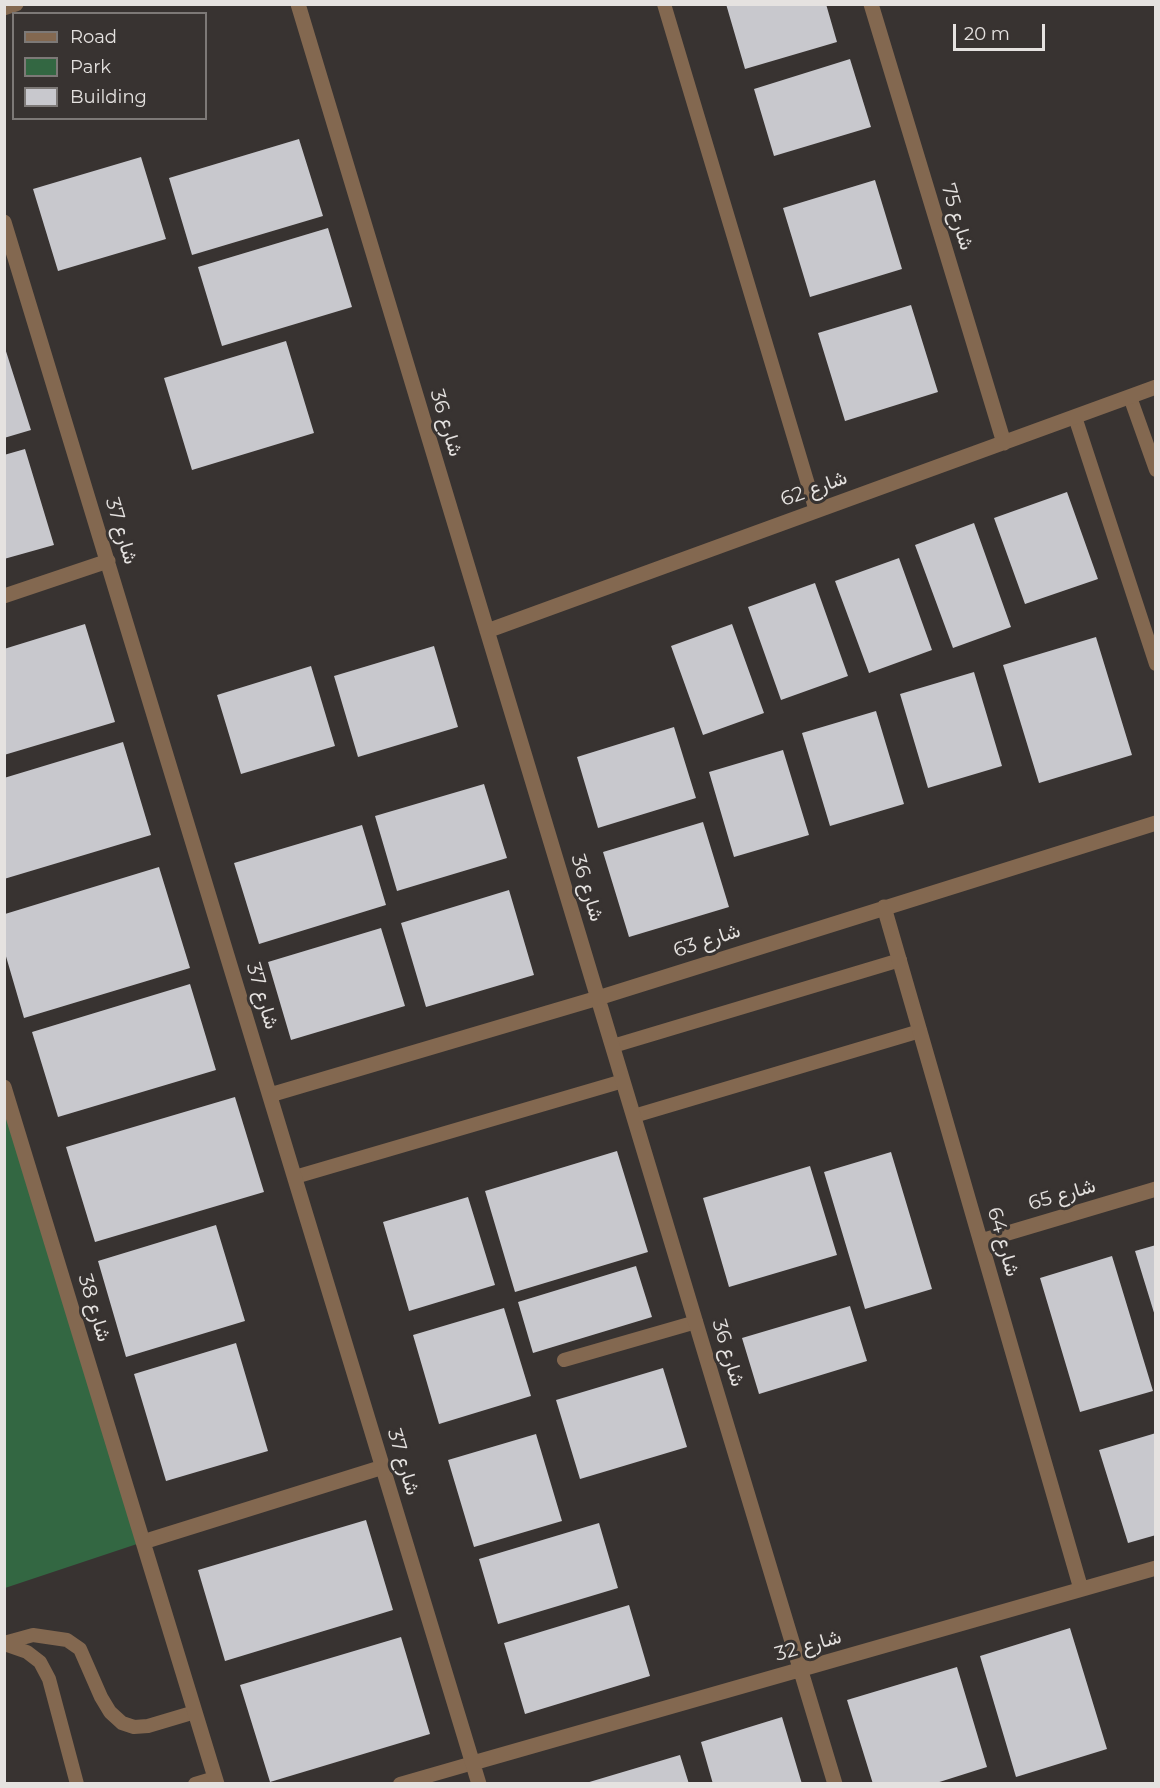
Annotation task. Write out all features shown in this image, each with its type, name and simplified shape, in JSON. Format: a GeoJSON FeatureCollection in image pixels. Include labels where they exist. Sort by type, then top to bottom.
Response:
{"type":"FeatureCollection","features":[{"type":"Feature","properties":{"kind":"street"},"geometry":{"type":"LineString","coordinates":[[4,8],[16,4]]}},
{"type":"Feature","properties":{"kind":"street","name":"شارع 36"},"geometry":{"type":"LineString","coordinates":[[298,4],[836,1784]]}},
{"type":"Feature","properties":{"kind":"street","name":"شارع 75"},"geometry":{"type":"LineString","coordinates":[[871,4],[1004,443]]}},
{"type":"Feature","properties":{"kind":"street","name":"شارع 37"},"geometry":{"type":"LineString","coordinates":[[4,222],[479,1784]]}},
{"type":"Feature","properties":{"kind":"street","name":"شارع 62"},"geometry":{"type":"LineString","coordinates":[[487,631],[1155,387]]}},
{"type":"Feature","properties":{"kind":"street"},"geometry":{"type":"LineString","coordinates":[[4,596],[108,561]]}},
{"type":"Feature","properties":{"kind":"street","name":"شارع 63"},"geometry":{"type":"LineString","coordinates":[[270,1095],[598,998],[1155,823]]}},
{"type":"Feature","properties":{"kind":"street","name":"شارع 64"},"geometry":{"type":"LineString","coordinates":[[884,907],[1082,1589]]}},
{"type":"Feature","properties":{"kind":"street","name":"شارع 38"},"geometry":{"type":"LineString","coordinates":[[4,1087],[216,1780]]}},
{"type":"Feature","properties":{"kind":"street","name":"شارع 65"},"geometry":{"type":"LineString","coordinates":[[981,1241],[1155,1190]]}},
{"type":"Feature","properties":{"kind":"street"},"geometry":{"type":"LineString","coordinates":[[143,1542],[383,1467]]}},
{"type":"Feature","properties":{"kind":"street","name":"شارع 32"},"geometry":{"type":"LineString","coordinates":[[473,1763],[1155,1568]]}},
{"type":"Feature","properties":{"kind":"lane"},"geometry":{"type":"LineString","coordinates":[[664,4],[816,511]]}},
{"type":"Feature","properties":{"kind":"lane"},"geometry":{"type":"LineString","coordinates":[[1130,397],[1155,470]]}},
{"type":"Feature","properties":{"kind":"lane"},"geometry":{"type":"LineString","coordinates":[[1075,417],[1155,664]]}},
{"type":"Feature","properties":{"kind":"lane"},"geometry":{"type":"LineString","coordinates":[[613,1047],[900,960]]}},
{"type":"Feature","properties":{"kind":"lane"},"geometry":{"type":"LineString","coordinates":[[634,1116],[920,1030]]}},
{"type":"Feature","properties":{"kind":"lane"},"geometry":{"type":"LineString","coordinates":[[295,1177],[623,1081]]}},
{"type":"Feature","properties":{"kind":"lane"},"geometry":{"type":"LineString","coordinates":[[564,1360],[696,1322]]}},
{"type":"Feature","properties":{"kind":"lane"},"geometry":{"type":"LineString","coordinates":[[4,1644],[33,1635],[67,1640],[80,1649],[110,1712],[128,1725],[148,1726],[195,1712]]}},
{"type":"Feature","properties":{"kind":"lane"},"geometry":{"type":"LineString","coordinates":[[4,1644],[34,1657],[40,1662],[50,1679],[76,1784]]}},
{"type":"Feature","properties":{"kind":"lane"},"geometry":{"type":"LineString","coordinates":[[400,1784],[473,1763]]}},
{"type":"Feature","properties":{"kind":"lane"},"geometry":{"type":"LineString","coordinates":[[195,1784],[216,1780]]}},
{"type":"Feature","properties":{"kind":"green space"},"geometry":{"type":"Polygon","coordinates":[[[4,1087],[143,1542],[5,1588],[4,1588],[4,1087]]]}},
{"type":"Feature","properties":{"kind":"building"},"geometry":{"type":"Polygon","coordinates":[[[726,4],[826,4],[837,42],[745,69],[726,4]]]}},
{"type":"Feature","properties":{"kind":"building"},"geometry":{"type":"Polygon","coordinates":[[[850,59],[871,127],[774,156],[754,89],[850,59]]]}},
{"type":"Feature","properties":{"kind":"building"},"geometry":{"type":"Polygon","coordinates":[[[299,139],[323,216],[192,255],[169,178],[299,139]]]}},
{"type":"Feature","properties":{"kind":"building"},"geometry":{"type":"Polygon","coordinates":[[[141,157],[166,239],[58,271],[33,189],[141,157]]]}},
{"type":"Feature","properties":{"kind":"building"},"geometry":{"type":"Polygon","coordinates":[[[875,180],[902,269],[810,297],[783,208],[875,180]]]}},
{"type":"Feature","properties":{"kind":"building"},"geometry":{"type":"Polygon","coordinates":[[[328,228],[352,307],[222,346],[198,267],[328,228]]]}},
{"type":"Feature","properties":{"kind":"building"},"geometry":{"type":"Polygon","coordinates":[[[911,305],[938,392],[845,421],[818,333],[911,305]]]}},
{"type":"Feature","properties":{"kind":"building"},"geometry":{"type":"Polygon","coordinates":[[[286,341],[314,433],[192,470],[164,378],[286,341]]]}},
{"type":"Feature","properties":{"kind":"building"},"geometry":{"type":"Polygon","coordinates":[[[4,345],[31,430],[4,438],[4,345]]]}},
{"type":"Feature","properties":{"kind":"building"},"geometry":{"type":"Polygon","coordinates":[[[25,449],[54,545],[4,559],[4,455],[25,449]]]}},
{"type":"Feature","properties":{"kind":"building"},"geometry":{"type":"Polygon","coordinates":[[[1067,492],[1098,579],[1025,604],[994,518],[1067,492]]]}},
{"type":"Feature","properties":{"kind":"building"},"geometry":{"type":"Polygon","coordinates":[[[974,523],[1011,627],[953,648],[915,545],[974,523]]]}},
{"type":"Feature","properties":{"kind":"building"},"geometry":{"type":"Polygon","coordinates":[[[899,558],[932,650],[869,673],[835,581],[899,558]]]}},
{"type":"Feature","properties":{"kind":"building"},"geometry":{"type":"Polygon","coordinates":[[[815,583],[848,676],[781,700],[748,607],[815,583]]]}},
{"type":"Feature","properties":{"kind":"building"},"geometry":{"type":"Polygon","coordinates":[[[85,624],[115,722],[4,755],[4,649],[85,624]]]}},
{"type":"Feature","properties":{"kind":"building"},"geometry":{"type":"Polygon","coordinates":[[[732,624],[764,713],[703,735],[671,646],[732,624]]]}},
{"type":"Feature","properties":{"kind":"building"},"geometry":{"type":"Polygon","coordinates":[[[1096,637],[1132,755],[1039,783],[1003,665],[1096,637]]]}},
{"type":"Feature","properties":{"kind":"building"},"geometry":{"type":"Polygon","coordinates":[[[434,646],[458,727],[358,757],[334,676],[434,646]]]}},
{"type":"Feature","properties":{"kind":"building"},"geometry":{"type":"Polygon","coordinates":[[[311,666],[335,746],[241,774],[217,695],[311,666]]]}},
{"type":"Feature","properties":{"kind":"building"},"geometry":{"type":"Polygon","coordinates":[[[974,672],[1002,766],[928,788],[900,694],[974,672]]]}},
{"type":"Feature","properties":{"kind":"building"},"geometry":{"type":"Polygon","coordinates":[[[876,711],[904,804],[830,826],[802,733],[876,711]]]}},
{"type":"Feature","properties":{"kind":"building"},"geometry":{"type":"Polygon","coordinates":[[[674,727],[696,798],[598,828],[577,757],[674,727]]]}},
{"type":"Feature","properties":{"kind":"building"},"geometry":{"type":"Polygon","coordinates":[[[123,742],[151,835],[4,879],[4,778],[123,742]]]}},
{"type":"Feature","properties":{"kind":"building"},"geometry":{"type":"Polygon","coordinates":[[[783,750],[809,835],[734,857],[709,772],[783,750]]]}},
{"type":"Feature","properties":{"kind":"building"},"geometry":{"type":"Polygon","coordinates":[[[484,784],[507,858],[397,891],[375,816],[484,784]]]}},
{"type":"Feature","properties":{"kind":"building"},"geometry":{"type":"Polygon","coordinates":[[[703,822],[729,907],[629,937],[603,852],[703,822]]]}},
{"type":"Feature","properties":{"kind":"building"},"geometry":{"type":"Polygon","coordinates":[[[362,825],[386,905],[259,944],[234,863],[362,825]]]}},
{"type":"Feature","properties":{"kind":"building"},"geometry":{"type":"Polygon","coordinates":[[[159,867],[190,968],[24,1018],[5,953],[5,914],[159,867]]]}},
{"type":"Feature","properties":{"kind":"building"},"geometry":{"type":"Polygon","coordinates":[[[509,890],[534,975],[426,1007],[401,923],[509,890]]]}},
{"type":"Feature","properties":{"kind":"building"},"geometry":{"type":"Polygon","coordinates":[[[381,928],[405,1006],[291,1040],[268,962],[381,928]]]}},
{"type":"Feature","properties":{"kind":"building"},"geometry":{"type":"Polygon","coordinates":[[[190,984],[216,1070],[58,1117],[32,1032],[190,984]]]}},
{"type":"Feature","properties":{"kind":"building"},"geometry":{"type":"Polygon","coordinates":[[[235,1097],[264,1192],[95,1242],[66,1147],[235,1097]]]}},
{"type":"Feature","properties":{"kind":"building"},"geometry":{"type":"Polygon","coordinates":[[[617,1151],[648,1252],[515,1292],[485,1191],[617,1151]]]}},
{"type":"Feature","properties":{"kind":"building"},"geometry":{"type":"Polygon","coordinates":[[[891,1152],[932,1289],[865,1309],[824,1172],[891,1152]]]}},
{"type":"Feature","properties":{"kind":"building"},"geometry":{"type":"Polygon","coordinates":[[[810,1166],[837,1255],[729,1287],[703,1198],[810,1166]]]}},
{"type":"Feature","properties":{"kind":"building"},"geometry":{"type":"Polygon","coordinates":[[[468,1197],[495,1285],[409,1311],[383,1222],[468,1197]]]}},
{"type":"Feature","properties":{"kind":"building"},"geometry":{"type":"Polygon","coordinates":[[[216,1225],[245,1321],[126,1357],[98,1261],[216,1225]]]}},
{"type":"Feature","properties":{"kind":"building"},"geometry":{"type":"Polygon","coordinates":[[[1156,1245],[1156,1316],[1155,1316],[1135,1251],[1156,1245]]]}},
{"type":"Feature","properties":{"kind":"building"},"geometry":{"type":"Polygon","coordinates":[[[1112,1256],[1153,1391],[1080,1412],[1040,1278],[1112,1256]]]}},
{"type":"Feature","properties":{"kind":"building"},"geometry":{"type":"Polygon","coordinates":[[[636,1266],[652,1317],[533,1353],[518,1302],[636,1266]]]}},
{"type":"Feature","properties":{"kind":"building"},"geometry":{"type":"Polygon","coordinates":[[[850,1306],[867,1361],[759,1394],[742,1338],[850,1306]]]}},
{"type":"Feature","properties":{"kind":"building"},"geometry":{"type":"Polygon","coordinates":[[[504,1308],[531,1396],[439,1424],[413,1335],[504,1308]]]}},
{"type":"Feature","properties":{"kind":"building"},"geometry":{"type":"Polygon","coordinates":[[[236,1343],[268,1451],[166,1481],[134,1374],[236,1343]]]}},
{"type":"Feature","properties":{"kind":"building"},"geometry":{"type":"Polygon","coordinates":[[[663,1368],[687,1447],[580,1479],[556,1400],[663,1368]]]}},
{"type":"Feature","properties":{"kind":"building"},"geometry":{"type":"Polygon","coordinates":[[[1156,1433],[1156,1535],[1128,1543],[1099,1450],[1156,1433]]]}},
{"type":"Feature","properties":{"kind":"building"},"geometry":{"type":"Polygon","coordinates":[[[536,1434],[562,1521],[474,1547],[448,1460],[536,1434]]]}},
{"type":"Feature","properties":{"kind":"building"},"geometry":{"type":"Polygon","coordinates":[[[366,1520],[393,1610],[225,1661],[198,1570],[366,1520]]]}},
{"type":"Feature","properties":{"kind":"building"},"geometry":{"type":"Polygon","coordinates":[[[599,1523],[618,1588],[498,1624],[479,1559],[599,1523]]]}},
{"type":"Feature","properties":{"kind":"building"},"geometry":{"type":"Polygon","coordinates":[[[629,1605],[650,1676],[525,1714],[504,1643],[629,1605]]]}},
{"type":"Feature","properties":{"kind":"building"},"geometry":{"type":"Polygon","coordinates":[[[1070,1628],[1107,1749],[1016,1777],[980,1656],[1070,1628]]]}},
{"type":"Feature","properties":{"kind":"building"},"geometry":{"type":"Polygon","coordinates":[[[401,1637],[430,1734],[270,1782],[240,1685],[401,1637]]]}},
{"type":"Feature","properties":{"kind":"building"},"geometry":{"type":"Polygon","coordinates":[[[957,1667],[987,1767],[933,1784],[873,1784],[847,1700],[957,1667]]]}},
{"type":"Feature","properties":{"kind":"building"},"geometry":{"type":"Polygon","coordinates":[[[782,1717],[802,1784],[713,1784],[701,1742],[782,1717]]]}},
{"type":"Feature","properties":{"kind":"building"},"geometry":{"type":"Polygon","coordinates":[[[680,1755],[689,1784],[586,1784],[586,1783],[680,1755]]]}}]}
